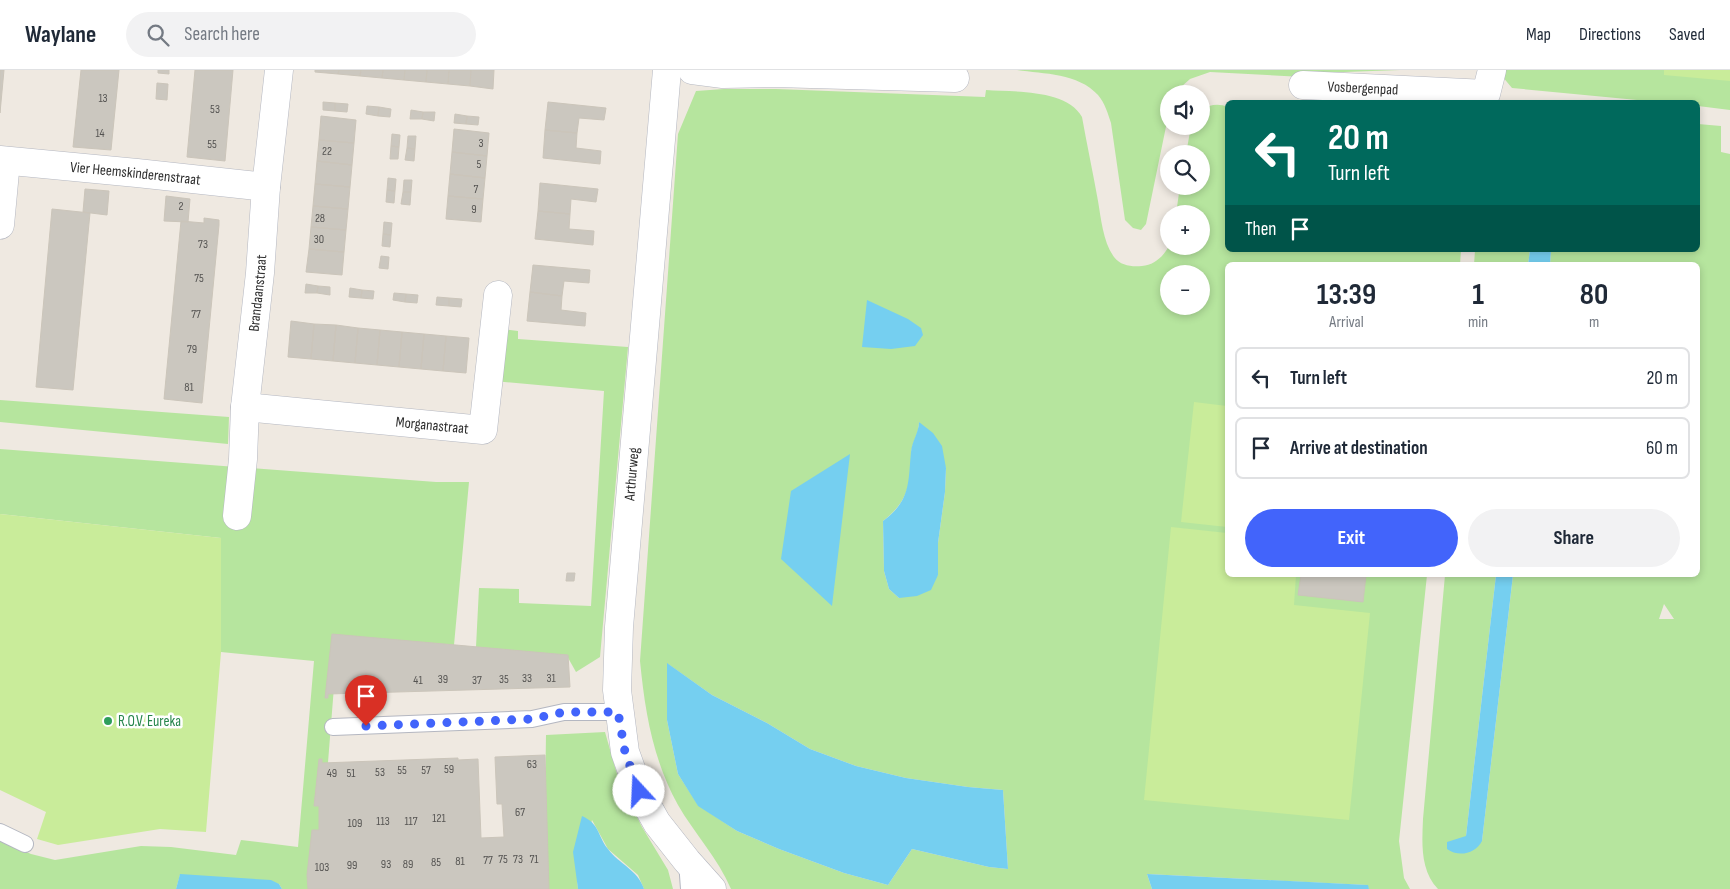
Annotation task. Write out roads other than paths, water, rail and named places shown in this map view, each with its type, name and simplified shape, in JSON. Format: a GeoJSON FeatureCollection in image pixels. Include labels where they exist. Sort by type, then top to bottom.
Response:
{"type":"FeatureCollection","features":[{"type":"Feature","properties":{"kind":"street","name":"Brandaanstraat"},"geometry":{"type":"LineString","coordinates":[[237,516],[278,70]]}},
{"type":"Feature","properties":{"kind":"street","name":"Arthurweg"},"geometry":{"type":"LineString","coordinates":[[667,70],[620,627],[617,690],[618,712],[625,752],[639,791],[658,823],[687,861],[712,889]]}},
{"type":"Feature","properties":{"kind":"street"},"geometry":{"type":"LineString","coordinates":[[692,70],[723,74],[961,74]]}},
{"type":"Feature","properties":{"kind":"street","name":"Vosbergenpad"},"geometry":{"type":"LineString","coordinates":[[1303,85],[1486,94],[1492,70]]}},
{"type":"Feature","properties":{"kind":"street","name":"Vier Heemskinderenstraat"},"geometry":{"type":"LineString","coordinates":[[0,225],[3,161],[266,187]]}},
{"type":"Feature","properties":{"kind":"street","name":"Morganastraat"},"geometry":{"type":"LineString","coordinates":[[246,407],[483,430],[498,295]]}},
{"type":"Feature","properties":{"kind":"lane"},"geometry":{"type":"LineString","coordinates":[[333,727],[532,719],[564,712],[618,712]]}},
{"type":"Feature","properties":{"kind":"lane"},"geometry":{"type":"LineString","coordinates":[[0,832],[25,844]]}},
{"type":"Feature","properties":{"kind":"lane"},"geometry":{"type":"LineString","coordinates":[[687,861],[688,889]]}},
{"type":"Feature","properties":{"kind":"water"},"geometry":{"type":"Polygon","coordinates":[[[1530,252],[1551,252],[1550,262],[1528,262],[1530,252]]]}},
{"type":"Feature","properties":{"kind":"water"},"geometry":{"type":"Polygon","coordinates":[[[867,300],[908,319],[921,328],[923,335],[915,346],[891,349],[862,347],[867,300]]]}},
{"type":"Feature","properties":{"kind":"water"},"geometry":{"type":"Polygon","coordinates":[[[919,422],[933,433],[942,446],[946,468],[945,492],[938,543],[938,575],[931,590],[917,596],[899,598],[889,589],[884,571],[883,521],[899,506],[906,490],[912,448],[919,422]]]}},
{"type":"Feature","properties":{"kind":"water"},"geometry":{"type":"Polygon","coordinates":[[[850,454],[832,606],[781,559],[791,491],[850,454]]]}},
{"type":"Feature","properties":{"kind":"water"},"geometry":{"type":"Polygon","coordinates":[[[1496,577],[1513,577],[1482,841],[1476,849],[1467,853],[1452,852],[1447,849],[1447,842],[1466,836],[1496,577]]]}},
{"type":"Feature","properties":{"kind":"water"},"geometry":{"type":"Polygon","coordinates":[[[667,663],[712,695],[767,723],[810,749],[856,766],[906,778],[1003,790],[1008,869],[989,867],[912,849],[888,885],[844,873],[737,831],[698,806],[678,774],[667,720],[667,663]]]}},
{"type":"Feature","properties":{"kind":"water"},"geometry":{"type":"Polygon","coordinates":[[[582,816],[595,826],[604,844],[612,854],[633,872],[644,889],[578,889],[573,852],[582,816]]]}},
{"type":"Feature","properties":{"kind":"water"},"geometry":{"type":"Polygon","coordinates":[[[180,874],[271,880],[279,884],[282,889],[176,889],[180,874]]]}},
{"type":"Feature","properties":{"kind":"water"},"geometry":{"type":"Polygon","coordinates":[[[1147,874],[1368,885],[1369,889],[1152,889],[1147,874]]]}},
{"type":"Feature","properties":{"kind":"place","name":"R.O.V. Eureka"},"geometry":{"type":"Point","coordinates":[108,721]}}]}
